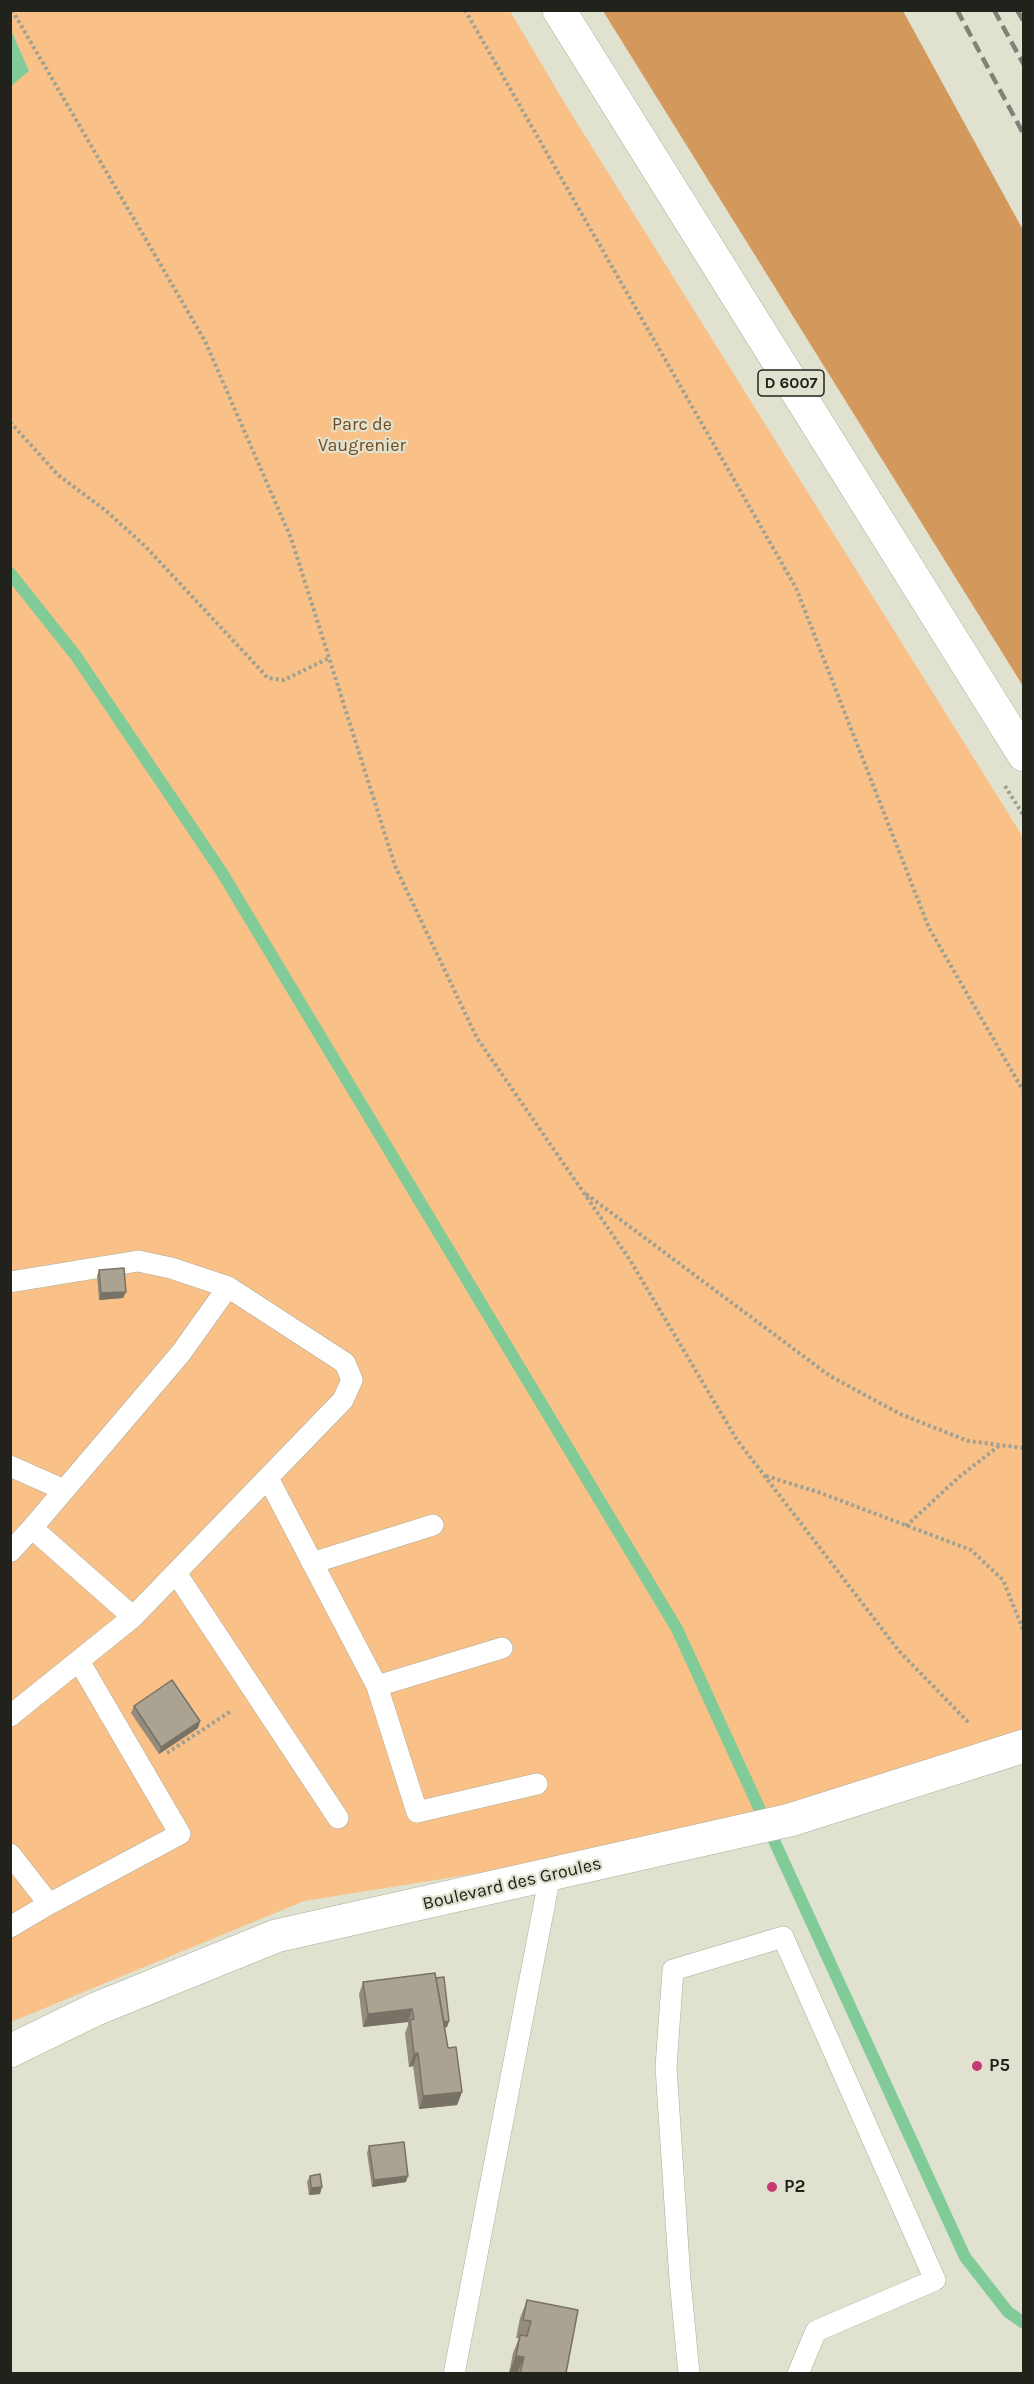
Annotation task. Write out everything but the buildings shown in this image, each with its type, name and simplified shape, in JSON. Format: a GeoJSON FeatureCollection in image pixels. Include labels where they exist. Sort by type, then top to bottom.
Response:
{"type":"FeatureCollection","features":[{"type":"Feature","properties":{"kind":"street","name":"D 6007"},"geometry":{"type":"LineString","coordinates":[[559,10],[1023,755]]}},
{"type":"Feature","properties":{"kind":"street","name":"Boulevard des Groules"},"geometry":{"type":"LineString","coordinates":[[10,2051],[96,2009],[276,1936],[790,1820],[1011,1750]]}},
{"type":"Feature","properties":{"kind":"lane"},"geometry":{"type":"LineString","coordinates":[[10,1282],[138,1261],[228,1287],[345,1363],[352,1380],[343,1400],[134,1617],[10,1716]]}},
{"type":"Feature","properties":{"kind":"lane"},"geometry":{"type":"LineString","coordinates":[[10,1552],[181,1353],[228,1287]]}},
{"type":"Feature","properties":{"kind":"lane"},"geometry":{"type":"LineString","coordinates":[[10,1466],[64,1490]]}},
{"type":"Feature","properties":{"kind":"lane"},"geometry":{"type":"LineString","coordinates":[[268,1478],[377,1686],[417,1812],[537,1784]]}},
{"type":"Feature","properties":{"kind":"lane"},"geometry":{"type":"LineString","coordinates":[[312,1563],[433,1525]]}},
{"type":"Feature","properties":{"kind":"lane"},"geometry":{"type":"LineString","coordinates":[[32,1528],[134,1617]]}},
{"type":"Feature","properties":{"kind":"lane"},"geometry":{"type":"LineString","coordinates":[[176,1573],[338,1818]]}},
{"type":"Feature","properties":{"kind":"lane"},"geometry":{"type":"LineString","coordinates":[[377,1686],[502,1648]]}},
{"type":"Feature","properties":{"kind":"lane"},"geometry":{"type":"LineString","coordinates":[[10,1927],[180,1834],[79,1661]]}},
{"type":"Feature","properties":{"kind":"lane"},"geometry":{"type":"LineString","coordinates":[[10,1854],[49,1904]]}},
{"type":"Feature","properties":{"kind":"lane"},"geometry":{"type":"LineString","coordinates":[[454,2373],[550,1875]]}},
{"type":"Feature","properties":{"kind":"lane"},"geometry":{"type":"LineString","coordinates":[[689,2373],[666,2067],[673,1971],[783,1936],[935,2280],[816,2331],[798,2373]]}},
{"type":"Feature","properties":{"kind":"path"},"geometry":{"type":"LineString","coordinates":[[12,10],[204,341],[291,538],[395,866],[477,1038],[630,1260],[737,1440],[899,1651],[1011,1750]]}},
{"type":"Feature","properties":{"kind":"path"},"geometry":{"type":"LineString","coordinates":[[465,10],[796,588],[929,928],[1023,1092]]}},
{"type":"Feature","properties":{"kind":"path"},"geometry":{"type":"LineString","coordinates":[[10,422],[58,475],[105,510],[145,546],[268,678],[284,680],[329,658]]}},
{"type":"Feature","properties":{"kind":"path"},"geometry":{"type":"LineString","coordinates":[[583,1192],[831,1376],[900,1414],[968,1441],[1023,1447]]}},
{"type":"Feature","properties":{"kind":"path"},"geometry":{"type":"LineString","coordinates":[[906,1526],[959,1477],[1001,1445]]}},
{"type":"Feature","properties":{"kind":"path"},"geometry":{"type":"LineString","coordinates":[[764,1475],[818,1492],[971,1550],[1003,1580],[1023,1632]]}},
{"type":"Feature","properties":{"kind":"path"},"geometry":{"type":"LineString","coordinates":[[143,1769],[216,1722]]}},
{"type":"Feature","properties":{"kind":"green space","name":"Parc de Vaugrenier"},"geometry":{"type":"Polygon","coordinates":[[[11,10],[510,11],[567,107],[1023,837],[1024,1732],[771,1821],[630,1849],[304,1901],[11,2022],[10,86],[29,71],[11,30],[11,10]]]}},
{"type":"Feature","properties":{"kind":"shaded area"},"geometry":{"type":"Polygon","coordinates":[[[603,11],[903,11],[1023,230],[1023,686],[603,11]]]}},
{"type":"Feature","properties":{"kind":"shaded area"},"geometry":{"type":"Polygon","coordinates":[[[11,30],[29,71],[10,86],[11,30]]]}},
{"type":"Feature","properties":{"kind":"waterway"},"geometry":{"type":"LineString","coordinates":[[10,573],[76,656],[221,871],[677,1629],[965,2257],[1008,2312],[1024,2323]]}},
{"type":"Feature","properties":{"kind":"railway"},"geometry":{"type":"LineString","coordinates":[[957,10],[1024,135]]}},
{"type":"Feature","properties":{"kind":"railway"},"geometry":{"type":"LineString","coordinates":[[994,10],[1024,65]]}},
{"type":"Feature","properties":{"kind":"railway"},"geometry":{"type":"LineString","coordinates":[[1017,10],[1024,22]]}},
{"type":"Feature","properties":{"kind":"place","name":"P5"},"geometry":{"type":"Point","coordinates":[977,2066]}},
{"type":"Feature","properties":{"kind":"place","name":"P2"},"geometry":{"type":"Point","coordinates":[772,2187]}}]}
